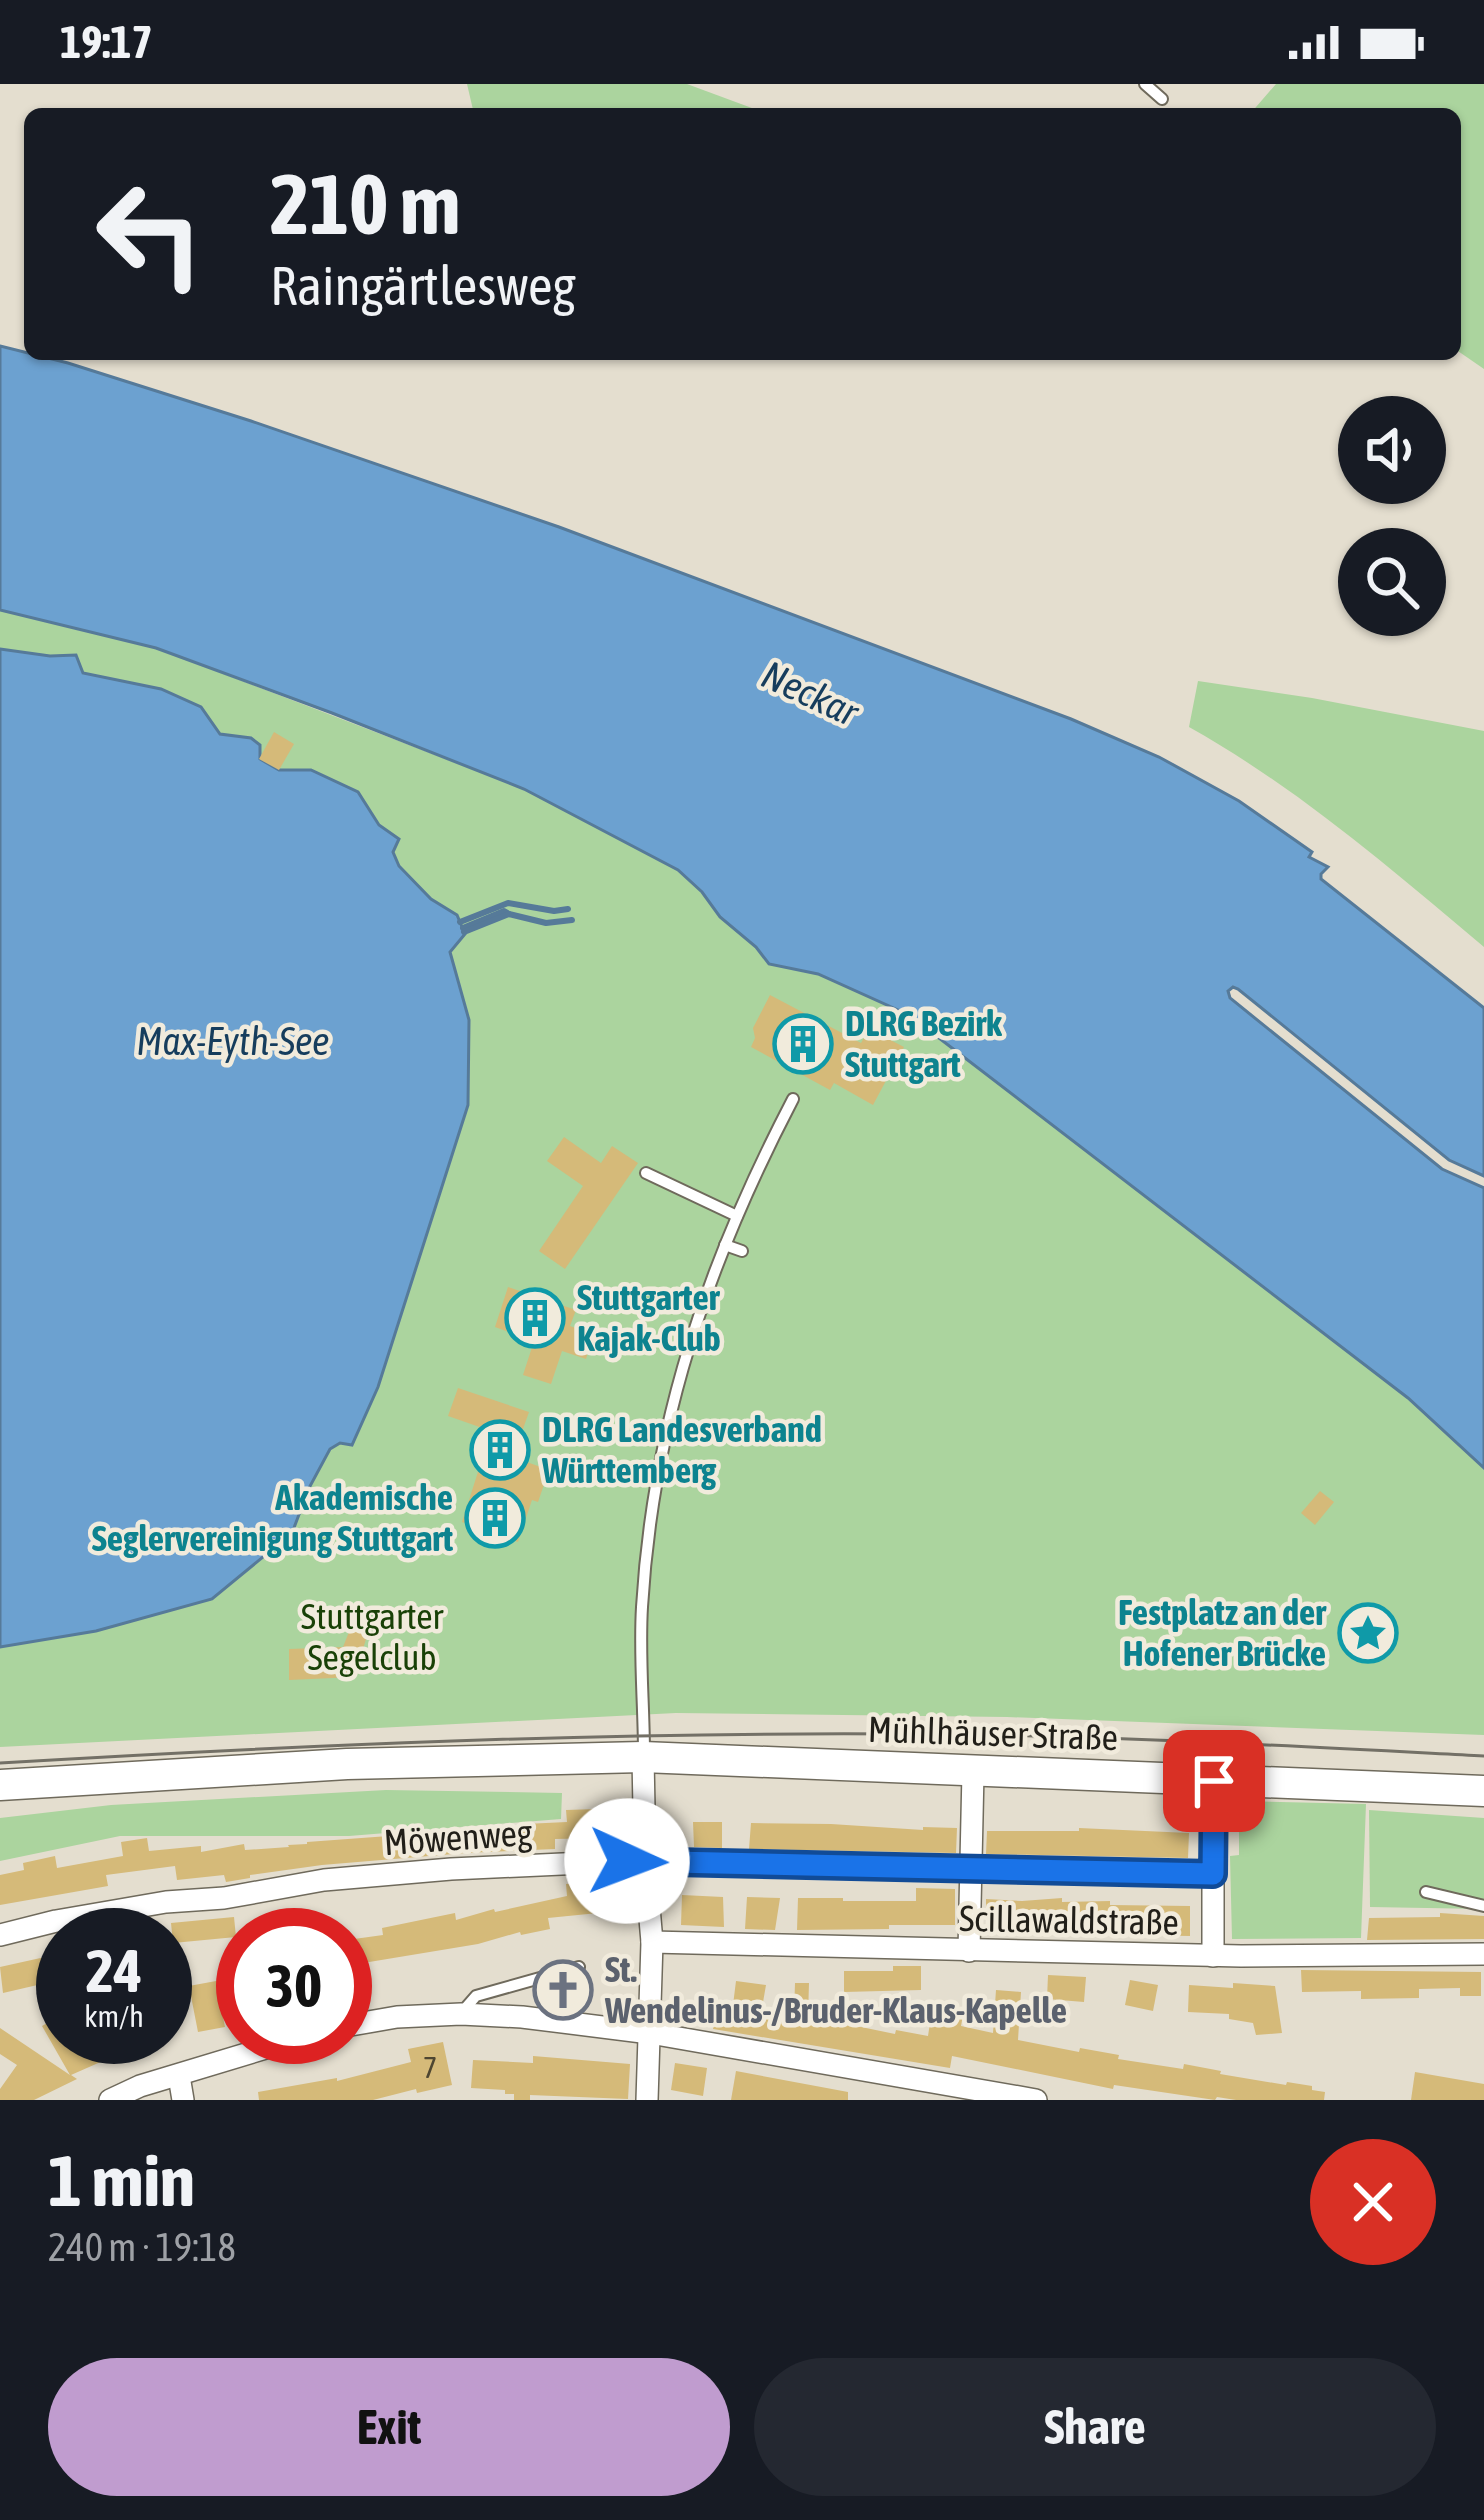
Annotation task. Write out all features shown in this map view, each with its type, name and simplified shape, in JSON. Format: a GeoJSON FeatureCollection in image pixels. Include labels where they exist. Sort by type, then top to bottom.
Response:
{"type":"FeatureCollection","features":[{"type":"Feature","properties":{"kind":"main road","name":"Mühlhäuser Straße"},"geometry":{"type":"LineString","coordinates":[[0,1785],[324,1765],[644,1757],[1484,1791]]}},
{"type":"Feature","properties":{"kind":"street"},"geometry":{"type":"LineString","coordinates":[[644,1757],[652,1942],[647,2100]]}},
{"type":"Feature","properties":{"kind":"street"},"geometry":{"type":"LineString","coordinates":[[970,1951],[973,1772]]}},
{"type":"Feature","properties":{"kind":"street"},"geometry":{"type":"LineString","coordinates":[[1214,1781],[1214,1956]]}},
{"type":"Feature","properties":{"kind":"street","name":"Möwenweg"},"geometry":{"type":"LineString","coordinates":[[0,1935],[166,1902],[224,1898],[324,1880],[451,1869],[645,1861],[1213,1874]]}},
{"type":"Feature","properties":{"kind":"street","name":"Scillawaldstraße"},"geometry":{"type":"LineString","coordinates":[[652,1942],[1214,1956],[1484,1954]]}},
{"type":"Feature","properties":{"kind":"street"},"geometry":{"type":"LineString","coordinates":[[372,2021],[460,2014],[522,2017],[650,2033],[967,2095],[1036,2100]]}},
{"type":"Feature","properties":{"kind":"street"},"geometry":{"type":"LineString","coordinates":[[110,2100],[140,2086],[216,2064]]}},
{"type":"Feature","properties":{"kind":"street"},"geometry":{"type":"LineString","coordinates":[[178,2076],[183,2100]]}},
{"type":"Feature","properties":{"kind":"lane"},"geometry":{"type":"LineString","coordinates":[[1144,84],[1162,99]]}},
{"type":"Feature","properties":{"kind":"lane"},"geometry":{"type":"LineString","coordinates":[[644,1757],[642,1610],[662,1452],[683,1359],[737,1216],[793,1099]]}},
{"type":"Feature","properties":{"kind":"lane"},"geometry":{"type":"LineString","coordinates":[[646,1173],[737,1216]]}},
{"type":"Feature","properties":{"kind":"lane"},"geometry":{"type":"LineString","coordinates":[[725,1245],[742,1251]]}},
{"type":"Feature","properties":{"kind":"lane"},"geometry":{"type":"LineString","coordinates":[[1426,1892],[1484,1906]]}},
{"type":"Feature","properties":{"kind":"lane"},"geometry":{"type":"LineString","coordinates":[[460,2014],[476,1996],[579,1967]]}},
{"type":"Feature","properties":{"kind":"green space"},"geometry":{"type":"Polygon","coordinates":[[[467,84],[687,84],[752,108],[473,108],[467,84]]]}},
{"type":"Feature","properties":{"kind":"green space"},"geometry":{"type":"Polygon","coordinates":[[[1276,84],[1484,84],[1484,369],[1461,353],[1461,108],[1255,108],[1276,84]]]}},
{"type":"Feature","properties":{"kind":"green space"},"geometry":{"type":"Polygon","coordinates":[[[0,610],[156,648],[524,789],[678,870],[769,964],[818,974],[909,1015],[1408,1398],[1484,1468],[1484,1735],[1007,1717],[676,1713],[0,1747],[0,610]]]}},
{"type":"Feature","properties":{"kind":"green space"},"geometry":{"type":"Polygon","coordinates":[[[1198,681],[1484,731],[1484,947],[1305,802],[1189,727],[1198,681]]]}},
{"type":"Feature","properties":{"kind":"green space"},"geometry":{"type":"Polygon","coordinates":[[[386,1790],[562,1793],[561,1819],[349,1836],[120,1836],[0,1861],[0,1818],[111,1805],[386,1790]]]}},
{"type":"Feature","properties":{"kind":"green space"},"geometry":{"type":"Polygon","coordinates":[[[1241,1801],[1366,1804],[1361,1938],[1232,1939],[1230,1856],[1239,1855],[1239,1832],[1230,1831],[1230,1815],[1241,1801]]]}},
{"type":"Feature","properties":{"kind":"green space"},"geometry":{"type":"Polygon","coordinates":[[[1369,1810],[1484,1818],[1484,1909],[1370,1907],[1369,1810]]]}},
{"type":"Feature","properties":{"kind":"water","name":"Neckar"},"geometry":{"type":"Polygon","coordinates":[[[0,346],[24,352],[24,360],[68,363],[251,421],[559,527],[1071,719],[1159,757],[1239,801],[1312,852],[1309,857],[1328,867],[1321,879],[1484,1008],[1484,1176],[1449,1160],[1238,989],[1228,991],[1230,998],[1442,1169],[1484,1188],[1484,1468],[1408,1398],[909,1015],[818,974],[769,964],[678,870],[524,789],[332,713],[156,648],[0,610],[0,346]]]}},
{"type":"Feature","properties":{"kind":"water","name":"Max-Eyth-See"},"geometry":{"type":"Polygon","coordinates":[[[0,649],[76,655],[83,673],[161,689],[201,707],[220,734],[251,738],[260,745],[260,759],[279,770],[311,770],[358,792],[379,825],[399,839],[393,852],[399,866],[431,899],[457,915],[465,934],[450,952],[469,1020],[468,1105],[378,1387],[352,1445],[340,1443],[330,1449],[292,1533],[212,1599],[96,1631],[0,1647],[0,649]]]}},
{"type":"Feature","properties":{"kind":"building"},"geometry":{"type":"Polygon","coordinates":[[[274,732],[294,744],[279,770],[259,759],[274,732]]]}},
{"type":"Feature","properties":{"kind":"building","name":"DLRG Bezirk Stuttgart"},"geometry":{"type":"Polygon","coordinates":[[[770,995],[861,1043],[869,1029],[904,1047],[873,1105],[834,1083],[830,1090],[751,1047],[753,1028],[770,995]]]}},
{"type":"Feature","properties":{"kind":"building"},"geometry":{"type":"Polygon","coordinates":[[[564,1137],[601,1163],[612,1146],[638,1163],[565,1269],[539,1251],[583,1186],[547,1161],[564,1137]]]}},
{"type":"Feature","properties":{"kind":"building","name":"Stuttgarter Kajak-Club"},"geometry":{"type":"Polygon","coordinates":[[[508,1287],[576,1310],[570,1326],[594,1334],[586,1359],[562,1351],[551,1384],[523,1375],[534,1341],[495,1327],[508,1287]]]}},
{"type":"Feature","properties":{"kind":"building","name":"DLRG Landesverband Württemberg"},"geometry":{"type":"Polygon","coordinates":[[[458,1388],[529,1412],[513,1457],[549,1470],[538,1502],[532,1500],[518,1542],[462,1522],[491,1431],[448,1416],[458,1388]]]}},
{"type":"Feature","properties":{"kind":"building"},"geometry":{"type":"Polygon","coordinates":[[[1320,1491],[1334,1502],[1315,1525],[1301,1513],[1320,1491]]]}},
{"type":"Feature","properties":{"kind":"building","name":"Stuttgarter Segelclub"},"geometry":{"type":"Polygon","coordinates":[[[351,1627],[368,1632],[355,1677],[289,1680],[289,1649],[343,1647],[351,1627]]]}},
{"type":"Feature","properties":{"kind":"building"},"geometry":{"type":"Polygon","coordinates":[[[597,1809],[598,1838],[555,1839],[555,1849],[322,1865],[226,1882],[224,1875],[177,1880],[175,1866],[106,1875],[108,1886],[0,1905],[0,1875],[24,1870],[23,1863],[55,1856],[57,1868],[123,1856],[121,1842],[147,1838],[149,1851],[201,1846],[201,1852],[244,1844],[245,1850],[289,1847],[484,1826],[525,1828],[525,1824],[567,1822],[566,1810],[597,1809]]]}},
{"type":"Feature","properties":{"kind":"building"},"geometry":{"type":"Polygon","coordinates":[[[693,1822],[722,1822],[722,1848],[694,1847],[693,1822]]]}},
{"type":"Feature","properties":{"kind":"building"},"geometry":{"type":"Polygon","coordinates":[[[751,1823],[957,1828],[956,1853],[749,1849],[751,1823]]]}},
{"type":"Feature","properties":{"kind":"building"},"geometry":{"type":"Polygon","coordinates":[[[1079,1828],[1189,1833],[1188,1858],[986,1854],[987,1831],[1079,1828]]]}},
{"type":"Feature","properties":{"kind":"building"},"geometry":{"type":"Polygon","coordinates":[[[595,1881],[598,1913],[548,1918],[550,1929],[372,1962],[372,1937],[383,1935],[382,1928],[455,1913],[456,1920],[567,1896],[566,1884],[595,1881]]]}},
{"type":"Feature","properties":{"kind":"building"},"geometry":{"type":"Polygon","coordinates":[[[916,1888],[955,1889],[955,1925],[797,1930],[798,1898],[916,1901],[916,1888]]]}},
{"type":"Feature","properties":{"kind":"building"},"geometry":{"type":"Polygon","coordinates":[[[682,1895],[723,1897],[724,1927],[681,1925],[682,1895]]]}},
{"type":"Feature","properties":{"kind":"building"},"geometry":{"type":"Polygon","coordinates":[[[747,1897],[780,1898],[775,1930],[745,1929],[747,1897]]]}},
{"type":"Feature","properties":{"kind":"building"},"geometry":{"type":"Polygon","coordinates":[[[1062,1898],[1062,1902],[1110,1901],[1110,1905],[1190,1906],[1190,1936],[1131,1935],[1131,1928],[1081,1925],[986,1928],[986,1899],[1062,1898]]]}},
{"type":"Feature","properties":{"kind":"building"},"geometry":{"type":"Polygon","coordinates":[[[1440,1913],[1484,1916],[1484,1939],[1367,1940],[1369,1918],[1440,1917],[1440,1913]]]}},
{"type":"Feature","properties":{"kind":"building"},"geometry":{"type":"Polygon","coordinates":[[[216,1919],[216,1939],[192,1941],[192,1921],[216,1919]]]}},
{"type":"Feature","properties":{"kind":"building"},"geometry":{"type":"Polygon","coordinates":[[[36,1959],[36,1985],[3,1993],[0,1967],[36,1959]]]}},
{"type":"Feature","properties":{"kind":"building"},"geometry":{"type":"Polygon","coordinates":[[[893,1966],[921,1966],[921,1990],[844,1992],[844,1971],[893,1971],[893,1966]]]}},
{"type":"Feature","properties":{"kind":"building"},"geometry":{"type":"Polygon","coordinates":[[[1301,1970],[1481,1972],[1481,1996],[1460,1996],[1460,1988],[1419,1989],[1419,1998],[1361,1999],[1361,1991],[1302,1992],[1301,1970]]]}},
{"type":"Feature","properties":{"kind":"building"},"geometry":{"type":"Polygon","coordinates":[[[1048,1975],[1086,1977],[1084,2002],[1047,1999],[1048,1975]]]}},
{"type":"Feature","properties":{"kind":"building"},"geometry":{"type":"Polygon","coordinates":[[[1130,1980],[1158,1985],[1153,2011],[1125,2005],[1130,1980]]]}},
{"type":"Feature","properties":{"kind":"building"},"geometry":{"type":"Polygon","coordinates":[[[216,1981],[216,2029],[198,2032],[192,1985],[216,1981]]]}},
{"type":"Feature","properties":{"kind":"building"},"geometry":{"type":"Polygon","coordinates":[[[736,1981],[766,1985],[762,2008],[794,2014],[795,1983],[809,1983],[808,2016],[928,2036],[932,2010],[963,2015],[961,2026],[993,2033],[996,1990],[1021,1992],[1018,2040],[1312,2086],[1312,2090],[1325,2092],[1324,2100],[1215,2100],[1114,2085],[1113,2089],[952,2056],[950,2068],[713,2029],[718,2002],[733,2005],[736,1981]]]}},
{"type":"Feature","properties":{"kind":"building"},"geometry":{"type":"Polygon","coordinates":[[[1233,1983],[1275,1986],[1282,2033],[1256,2035],[1253,2023],[1229,2019],[1229,2014],[1188,2012],[1189,1985],[1233,1988],[1233,1983]]]}},
{"type":"Feature","properties":{"kind":"building"},"geometry":{"type":"Polygon","coordinates":[[[0,2028],[36,2052],[36,2064],[54,2064],[70,2075],[64,2064],[96,2064],[34,2100],[0,2100],[0,2089],[17,2065],[0,2054],[0,2028]]]}},
{"type":"Feature","properties":{"kind":"building"},"geometry":{"type":"Polygon","coordinates":[[[443,2042],[452,2085],[373,2100],[259,2100],[258,2092],[337,2081],[411,2062],[408,2049],[443,2042]]]}},
{"type":"Feature","properties":{"kind":"building"},"geometry":{"type":"Polygon","coordinates":[[[533,2056],[630,2064],[628,2099],[530,2095],[530,2100],[514,2100],[514,2094],[505,2094],[505,2090],[471,2088],[473,2060],[533,2063],[533,2056]]]}},
{"type":"Feature","properties":{"kind":"building"},"geometry":{"type":"Polygon","coordinates":[[[675,2063],[707,2068],[703,2096],[671,2090],[675,2063]]]}},
{"type":"Feature","properties":{"kind":"building"},"geometry":{"type":"Polygon","coordinates":[[[736,2071],[848,2092],[848,2100],[731,2100],[736,2071]]]}},
{"type":"Feature","properties":{"kind":"building"},"geometry":{"type":"Polygon","coordinates":[[[1415,2072],[1484,2084],[1484,2100],[1411,2100],[1415,2072]]]}},
{"type":"Feature","properties":{"kind":"waterway"},"geometry":{"type":"LineString","coordinates":[[460,922],[508,903],[568,909]]}},
{"type":"Feature","properties":{"kind":"waterway"},"geometry":{"type":"LineString","coordinates":[[463,928],[504,911],[509,914]]}},
{"type":"Feature","properties":{"kind":"waterway"},"geometry":{"type":"LineString","coordinates":[[464,932],[509,914],[546,923],[572,920]]}},
{"type":"Feature","properties":{"kind":"tram line"},"geometry":{"type":"LineString","coordinates":[[0,1763],[452,1741],[792,1734],[1050,1736],[1484,1756]]}},
{"type":"Feature","properties":{"kind":"place","name":"DLRG Bezirk Stuttgart"},"geometry":{"type":"Point","coordinates":[803,1044]}},
{"type":"Feature","properties":{"kind":"place","name":"Stuttgarter Kajak-Club"},"geometry":{"type":"Point","coordinates":[535,1318]}},
{"type":"Feature","properties":{"kind":"place","name":"DLRG Landesverband Württemberg"},"geometry":{"type":"Point","coordinates":[500,1450]}},
{"type":"Feature","properties":{"kind":"place","name":"Akademische Seglervereinigung Stuttgart"},"geometry":{"type":"Point","coordinates":[495,1518]}},
{"type":"Feature","properties":{"kind":"place","name":"Festplatz an der Hofener Brücke"},"geometry":{"type":"Point","coordinates":[1368,1633]}},
{"type":"Feature","properties":{"kind":"place","name":"St. Wendelinus-/Bruder-Klaus-Kapelle"},"geometry":{"type":"Point","coordinates":[563,1990]}},
{"type":"Feature","properties":{"kind":"route"},"geometry":{"type":"LineString","coordinates":[[627,1861],[1213,1874],[1214,1781]]}}]}
